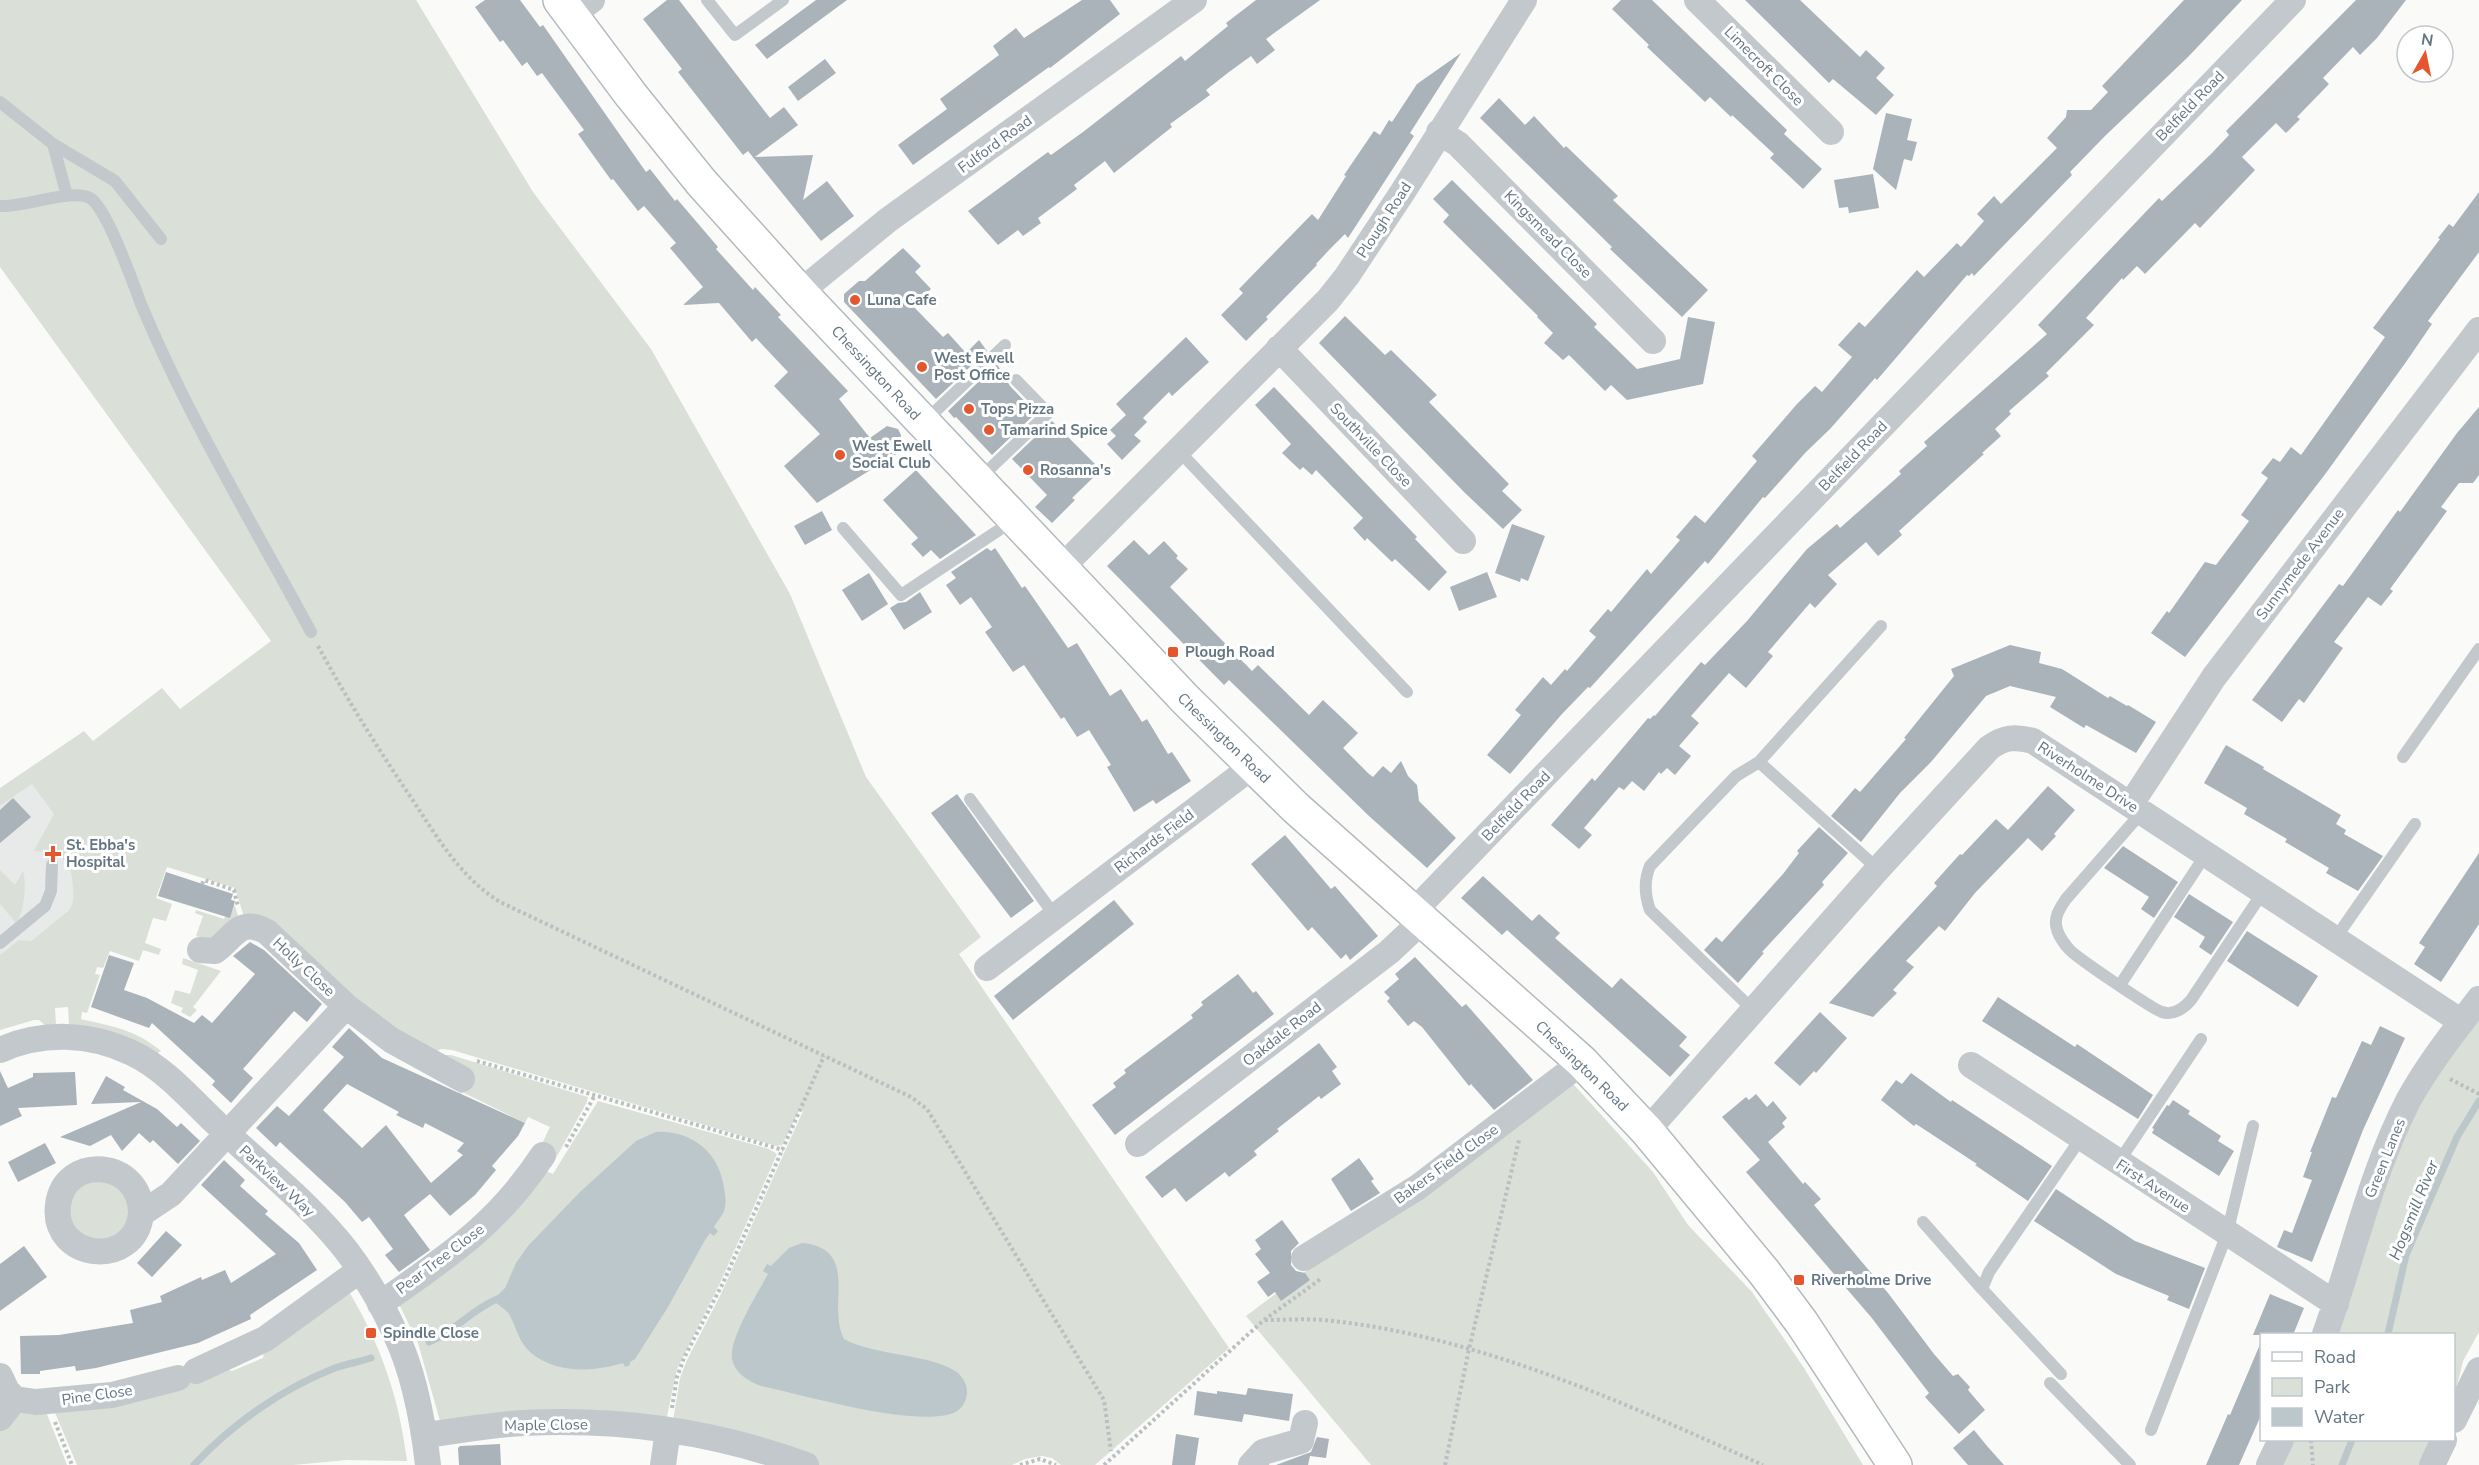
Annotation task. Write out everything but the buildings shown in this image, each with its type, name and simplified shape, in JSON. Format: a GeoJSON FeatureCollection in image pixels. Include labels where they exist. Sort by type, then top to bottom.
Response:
{"type":"FeatureCollection","features":[{"type":"Feature","properties":{"kind":"main road","name":"Chessington Road"},"geometry":{"type":"LineString","coordinates":[[574,5],[701,182],[800,292],[1014,520],[1186,700],[1296,808],[1582,1062],[1647,1131],[1764,1272],[1803,1323],[1894,1465]]}},
{"type":"Feature","properties":{"kind":"street","name":"Fulford Road"},"geometry":{"type":"LineString","coordinates":[[800,292],[888,220],[1194,0]]}},
{"type":"Feature","properties":{"kind":"street","name":"Plough Road"},"geometry":{"type":"LineString","coordinates":[[1060,568],[1328,300],[1347,276],[1524,0]]}},
{"type":"Feature","properties":{"kind":"street","name":"Limecroft Close"},"geometry":{"type":"LineString","coordinates":[[1696,0],[1831,132]]}},
{"type":"Feature","properties":{"kind":"street","name":"Belfield Road"},"geometry":{"type":"LineString","coordinates":[[1418,917],[2293,0]]}},
{"type":"Feature","properties":{"kind":"street","name":"Kingsmead Close"},"geometry":{"type":"LineString","coordinates":[[1439,132],[1458,144],[1653,341]]}},
{"type":"Feature","properties":{"kind":"street","name":"Sunnymede Avenue"},"geometry":{"type":"LineString","coordinates":[[2137,808],[2214,677],[2479,330]]}},
{"type":"Feature","properties":{"kind":"street","name":"Southville Close"},"geometry":{"type":"LineString","coordinates":[[1279,348],[1464,541]]}},
{"type":"Feature","properties":{"kind":"street","name":"Riverholme Drive"},"geometry":{"type":"LineString","coordinates":[[1647,1131],[1878,868],[1989,748],[2008,738],[2033,741],[2462,1022]]}},
{"type":"Feature","properties":{"kind":"street","name":"Richards Field"},"geometry":{"type":"LineString","coordinates":[[987,968],[1253,766]]}},
{"type":"Feature","properties":{"kind":"street","name":"Oakdale Road"},"geometry":{"type":"LineString","coordinates":[[1138,1144],[1389,952],[1418,917]]}},
{"type":"Feature","properties":{"kind":"street"},"geometry":{"type":"LineString","coordinates":[[200,950],[215,951],[234,932],[244,927]]}},
{"type":"Feature","properties":{"kind":"street","name":"Holly Close"},"geometry":{"type":"LineString","coordinates":[[244,927],[257,927],[267,932],[346,1006],[391,1040],[468,1069]]}},
{"type":"Feature","properties":{"kind":"street","name":"Green Lanes"},"geometry":{"type":"LineString","coordinates":[[2326,1333],[2377,1170],[2408,1102],[2428,1067],[2479,999]]}},
{"type":"Feature","properties":{"kind":"street","name":"Holly Close"},"geometry":{"type":"LineString","coordinates":[[146,1204],[171,1194],[346,1006]]}},
{"type":"Feature","properties":{"kind":"street","name":"Parkview Way"},"geometry":{"type":"LineString","coordinates":[[0,1050],[33,1039],[81,1038],[118,1047],[139,1057],[162,1072],[306,1206],[338,1241],[360,1270],[404,1353],[424,1435],[428,1465]]}},
{"type":"Feature","properties":{"kind":"street","name":"Bakers Field Close"},"geometry":{"type":"LineString","coordinates":[[1304,1258],[1418,1187],[1582,1062]]}},
{"type":"Feature","properties":{"kind":"street","name":"First Avenue"},"geometry":{"type":"LineString","coordinates":[[1971,1065],[2336,1304]]}},
{"type":"Feature","properties":{"kind":"street","name":"Pear Tree Close"},"geometry":{"type":"LineString","coordinates":[[380,1304],[480,1231],[509,1202],[541,1160]]}},
{"type":"Feature","properties":{"kind":"street","name":"Pine Close"},"geometry":{"type":"LineString","coordinates":[[0,1376],[7,1391],[8,1409],[27,1402],[47,1402],[123,1393],[187,1374],[265,1339],[360,1270]]}},
{"type":"Feature","properties":{"kind":"street"},"geometry":{"type":"LineString","coordinates":[[2455,1418],[2479,1370]]}},
{"type":"Feature","properties":{"kind":"street","name":"Maple Close"},"geometry":{"type":"LineString","coordinates":[[424,1435],[536,1422],[585,1423],[669,1430],[752,1448],[806,1465]]}},
{"type":"Feature","properties":{"kind":"street"},"geometry":{"type":"LineString","coordinates":[[1251,1465],[1263,1452],[1301,1441],[1305,1423]]}},
{"type":"Feature","properties":{"kind":"street"},"geometry":{"type":"LineString","coordinates":[[663,1465],[669,1430]]}},
{"type":"Feature","properties":{"kind":"street"},"geometry":{"type":"LineString","coordinates":[[2269,1465],[2281,1441]]}},
{"type":"Feature","properties":{"kind":"street"},"geometry":{"type":"LineString","coordinates":[[2432,1465],[2444,1441]]}},
{"type":"Feature","properties":{"kind":"lane"},"geometry":{"type":"LineString","coordinates":[[707,0],[735,35],[783,0]]}},
{"type":"Feature","properties":{"kind":"lane"},"geometry":{"type":"LineString","coordinates":[[0,102],[53,144],[115,181],[161,239]]}},
{"type":"Feature","properties":{"kind":"lane"},"geometry":{"type":"LineString","coordinates":[[53,144],[67,196]]}},
{"type":"Feature","properties":{"kind":"lane"},"geometry":{"type":"LineString","coordinates":[[0,206],[19,206],[67,196],[90,198],[104,216],[163,356],[311,632]]}},
{"type":"Feature","properties":{"kind":"lane"},"geometry":{"type":"LineString","coordinates":[[923,423],[1005,345]]}},
{"type":"Feature","properties":{"kind":"lane"},"geometry":{"type":"LineString","coordinates":[[977,481],[1048,413],[1016,380]]}},
{"type":"Feature","properties":{"kind":"lane"},"geometry":{"type":"LineString","coordinates":[[1178,450],[1407,692]]}},
{"type":"Feature","properties":{"kind":"lane"},"geometry":{"type":"LineString","coordinates":[[843,528],[902,595],[1014,520]]}},
{"type":"Feature","properties":{"kind":"lane"},"geometry":{"type":"LineString","coordinates":[[1753,1010],[1650,910],[1646,898],[1647,874],[1650,866],[1736,776],[1759,762],[1881,626]]}},
{"type":"Feature","properties":{"kind":"lane"},"geometry":{"type":"LineString","coordinates":[[2403,757],[2479,649]]}},
{"type":"Feature","properties":{"kind":"lane"},"geometry":{"type":"LineString","coordinates":[[1759,762],[1878,868]]}},
{"type":"Feature","properties":{"kind":"lane"},"geometry":{"type":"LineString","coordinates":[[970,799],[1055,916]]}},
{"type":"Feature","properties":{"kind":"lane"},"geometry":{"type":"LineString","coordinates":[[2137,808],[2066,898],[2057,915],[2056,929],[2070,951],[2120,985],[2162,1013],[2174,1012],[2182,1008],[2191,1000],[2263,892]]}},
{"type":"Feature","properties":{"kind":"lane"},"geometry":{"type":"LineString","coordinates":[[2335,939],[2415,824]]}},
{"type":"Feature","properties":{"kind":"lane"},"geometry":{"type":"LineString","coordinates":[[2120,985],[2206,854]]}},
{"type":"Feature","properties":{"kind":"lane"},"geometry":{"type":"LineString","coordinates":[[0,943],[45,906],[51,891],[52,865]]}},
{"type":"Feature","properties":{"kind":"lane"},"geometry":{"type":"LineString","coordinates":[[2118,1163],[2201,1040]]}},
{"type":"Feature","properties":{"kind":"lane"},"geometry":{"type":"LineString","coordinates":[[2151,1430],[2227,1234],[2253,1126]]}},
{"type":"Feature","properties":{"kind":"lane"},"geometry":{"type":"LineString","coordinates":[[1982,1289],[1989,1272],[2081,1138]]}},
{"type":"Feature","properties":{"kind":"lane"},"geometry":{"type":"LineString","coordinates":[[1923,1222],[2061,1374]]}},
{"type":"Feature","properties":{"kind":"lane"},"geometry":{"type":"LineString","coordinates":[[2050,1383],[2130,1465]]}},
{"type":"Feature","properties":{"kind":"path"},"geometry":{"type":"LineString","coordinates":[[311,632],[362,725],[453,861],[483,891],[500,902],[919,1101],[935,1119],[1104,1400],[1112,1451]]}},
{"type":"Feature","properties":{"kind":"path"},"geometry":{"type":"LineString","coordinates":[[202,884],[204,880],[234,890],[244,927]]}},
{"type":"Feature","properties":{"kind":"path"},"geometry":{"type":"LineString","coordinates":[[669,1430],[680,1369],[723,1283],[824,1056]]}},
{"type":"Feature","properties":{"kind":"path"},"geometry":{"type":"LineString","coordinates":[[468,1069],[595,1095],[783,1150]]}},
{"type":"Feature","properties":{"kind":"path"},"geometry":{"type":"LineString","coordinates":[[2468,1088],[2479,1094]]}},
{"type":"Feature","properties":{"kind":"path"},"geometry":{"type":"LineString","coordinates":[[541,1160],[552,1170],[595,1095]]}},
{"type":"Feature","properties":{"kind":"path"},"geometry":{"type":"LineString","coordinates":[[1445,1465],[1469,1349],[1521,1130]]}},
{"type":"Feature","properties":{"kind":"path"},"geometry":{"type":"LineString","coordinates":[[1104,1465],[1264,1320],[1332,1271]]}},
{"type":"Feature","properties":{"kind":"path"},"geometry":{"type":"LineString","coordinates":[[1264,1320],[1331,1320],[1409,1333],[1469,1349],[1530,1369],[1642,1412],[1763,1465]]}},
{"type":"Feature","properties":{"kind":"path"},"geometry":{"type":"LineString","coordinates":[[47,1402],[72,1465]]}},
{"type":"Feature","properties":{"kind":"path"},"geometry":{"type":"LineString","coordinates":[[2311,1441],[2313,1465]]}},
{"type":"Feature","properties":{"kind":"path"},"geometry":{"type":"LineString","coordinates":[[1020,1465],[1040,1459],[1056,1465]]}},
{"type":"Feature","properties":{"kind":"shaded area","name":"St. Ebba's Hospital"},"geometry":{"type":"Polygon","coordinates":[[[75,754],[79,902],[0,966],[0,806],[75,754]]]}},
{"type":"Feature","properties":{"kind":"green space"},"geometry":{"type":"Polygon","coordinates":[[[0,0],[416,0],[533,192],[651,349],[790,594],[866,777],[981,937],[959,954],[1229,1348],[1095,1465],[1061,1465],[1052,1458],[1042,1456],[1025,1459],[1012,1465],[818,1465],[787,1453],[673,1421],[680,1378],[687,1360],[721,1294],[803,1111],[799,1111],[782,1145],[776,1146],[452,1050],[441,1049],[435,1052],[409,1041],[245,920],[235,888],[167,867],[156,898],[172,904],[166,921],[153,918],[145,943],[161,949],[159,955],[143,950],[139,961],[110,951],[103,968],[97,967],[95,974],[100,975],[87,1013],[82,1012],[81,1019],[133,1033],[161,1051],[156,1054],[69,1025],[68,1007],[55,1008],[56,1025],[46,1026],[39,1020],[34,1020],[0,1030],[0,955],[19,940],[31,941],[68,911],[73,894],[72,878],[64,859],[52,853],[34,851],[54,814],[32,784],[0,806],[0,788],[84,731],[93,741],[162,688],[180,709],[271,641],[0,267],[0,0]]]}},
{"type":"Feature","properties":{"kind":"green space"},"geometry":{"type":"Polygon","coordinates":[[[0,870],[15,885],[23,871],[24,898],[16,923],[0,904],[0,870]]]}},
{"type":"Feature","properties":{"kind":"green space"},"geometry":{"type":"Polygon","coordinates":[[[234,904],[240,921],[210,940],[196,936],[203,916],[195,913],[196,910],[224,919],[227,911],[234,904]]]}},
{"type":"Feature","properties":{"kind":"green space"},"geometry":{"type":"Polygon","coordinates":[[[183,958],[221,971],[193,1007],[197,1010],[190,1017],[181,1012],[183,1008],[171,1003],[175,990],[190,994],[198,970],[182,964],[183,958]]]}},
{"type":"Feature","properties":{"kind":"green space"},"geometry":{"type":"Polygon","coordinates":[[[2479,1007],[2479,1332],[2463,1361],[2455,1395],[2455,1333],[2336,1333],[2401,1142],[2444,1061],[2479,1007]]]}},
{"type":"Feature","properties":{"kind":"green space"},"geometry":{"type":"Polygon","coordinates":[[[441,1055],[451,1055],[588,1097],[551,1167],[546,1164],[538,1152],[550,1127],[528,1117],[525,1123],[464,1093],[458,1094],[467,1074],[441,1055]]]}},
{"type":"Feature","properties":{"kind":"green space"},"geometry":{"type":"Polygon","coordinates":[[[1566,1076],[1653,1172],[1688,1225],[1752,1292],[1804,1368],[1863,1465],[1371,1465],[1246,1316],[1566,1076]]]}},
{"type":"Feature","properties":{"kind":"green space"},"geometry":{"type":"Polygon","coordinates":[[[598,1101],[769,1149],[777,1154],[720,1283],[677,1369],[666,1421],[440,1421],[418,1343],[398,1302],[543,1170],[553,1174],[598,1101]]]}},
{"type":"Feature","properties":{"kind":"green space"},"geometry":{"type":"Polygon","coordinates":[[[99,1176],[132,1198],[125,1234],[86,1242],[66,1218],[77,1184],[99,1176]]]}},
{"type":"Feature","properties":{"kind":"green space"},"geometry":{"type":"Polygon","coordinates":[[[348,1290],[370,1331],[387,1372],[399,1415],[407,1461],[347,1460],[293,1465],[77,1465],[53,1408],[222,1367],[232,1371],[263,1358],[265,1347],[348,1290]]]}},
{"type":"Feature","properties":{"kind":"green space"},"geometry":{"type":"Polygon","coordinates":[[[45,1409],[67,1465],[0,1465],[0,1426],[14,1412],[45,1409]]]}},
{"type":"Feature","properties":{"kind":"green space"},"geometry":{"type":"Polygon","coordinates":[[[2291,1441],[2432,1441],[2420,1465],[2279,1465],[2291,1441]]]}},
{"type":"Feature","properties":{"kind":"water"},"geometry":{"type":"Polygon","coordinates":[[[656,1132],[680,1134],[700,1144],[715,1161],[720,1171],[725,1197],[724,1211],[714,1227],[718,1231],[714,1236],[710,1233],[705,1240],[668,1307],[630,1365],[625,1367],[623,1363],[600,1368],[575,1369],[563,1368],[540,1359],[526,1348],[509,1314],[493,1300],[505,1288],[516,1263],[528,1246],[579,1193],[636,1141],[656,1132]]]}},
{"type":"Feature","properties":{"kind":"water"},"geometry":{"type":"Polygon","coordinates":[[[802,1243],[820,1247],[831,1256],[836,1267],[839,1325],[844,1339],[871,1349],[934,1362],[958,1373],[966,1384],[967,1391],[965,1402],[961,1407],[947,1415],[906,1416],[829,1402],[761,1386],[739,1372],[732,1359],[732,1350],[739,1328],[768,1274],[763,1271],[767,1264],[771,1266],[789,1248],[802,1243]]]}},
{"type":"Feature","properties":{"kind":"waterway","name":"Hogsmill River"},"geometry":{"type":"LineString","coordinates":[[2388,1333],[2406,1255],[2457,1137],[2479,1101]]}},
{"type":"Feature","properties":{"kind":"waterway"},"geometry":{"type":"LineString","coordinates":[[429,1342],[448,1332],[482,1307],[500,1298]]}},
{"type":"Feature","properties":{"kind":"waterway"},"geometry":{"type":"LineString","coordinates":[[194,1465],[225,1435],[259,1409],[296,1386],[335,1368],[371,1358]]}},
{"type":"Feature","properties":{"kind":"waterway","name":"Hogsmill River"},"geometry":{"type":"LineString","coordinates":[[2342,1465],[2352,1441]]}},
{"type":"Feature","properties":{"kind":"place","name":"Luna Cafe"},"geometry":{"type":"Point","coordinates":[855,300]}},
{"type":"Feature","properties":{"kind":"place","name":"West Ewell Post Office"},"geometry":{"type":"Point","coordinates":[922,367]}},
{"type":"Feature","properties":{"kind":"place","name":"Tops Pizza"},"geometry":{"type":"Point","coordinates":[969,409]}},
{"type":"Feature","properties":{"kind":"place","name":"Tamarind Spice"},"geometry":{"type":"Point","coordinates":[989,430]}},
{"type":"Feature","properties":{"kind":"place","name":"West Ewell Social Club"},"geometry":{"type":"Point","coordinates":[840,455]}},
{"type":"Feature","properties":{"kind":"place","name":"Rosanna's"},"geometry":{"type":"Point","coordinates":[1028,470]}},
{"type":"Feature","properties":{"kind":"place","name":"Plough Road"},"geometry":{"type":"Point","coordinates":[1173,652]}},
{"type":"Feature","properties":{"kind":"place","name":"St. Ebba's Hospital"},"geometry":{"type":"Point","coordinates":[53,854]}},
{"type":"Feature","properties":{"kind":"place","name":"Riverholme Drive"},"geometry":{"type":"Point","coordinates":[1799,1280]}},
{"type":"Feature","properties":{"kind":"place","name":"Spindle Close"},"geometry":{"type":"Point","coordinates":[371,1333]}}]}
